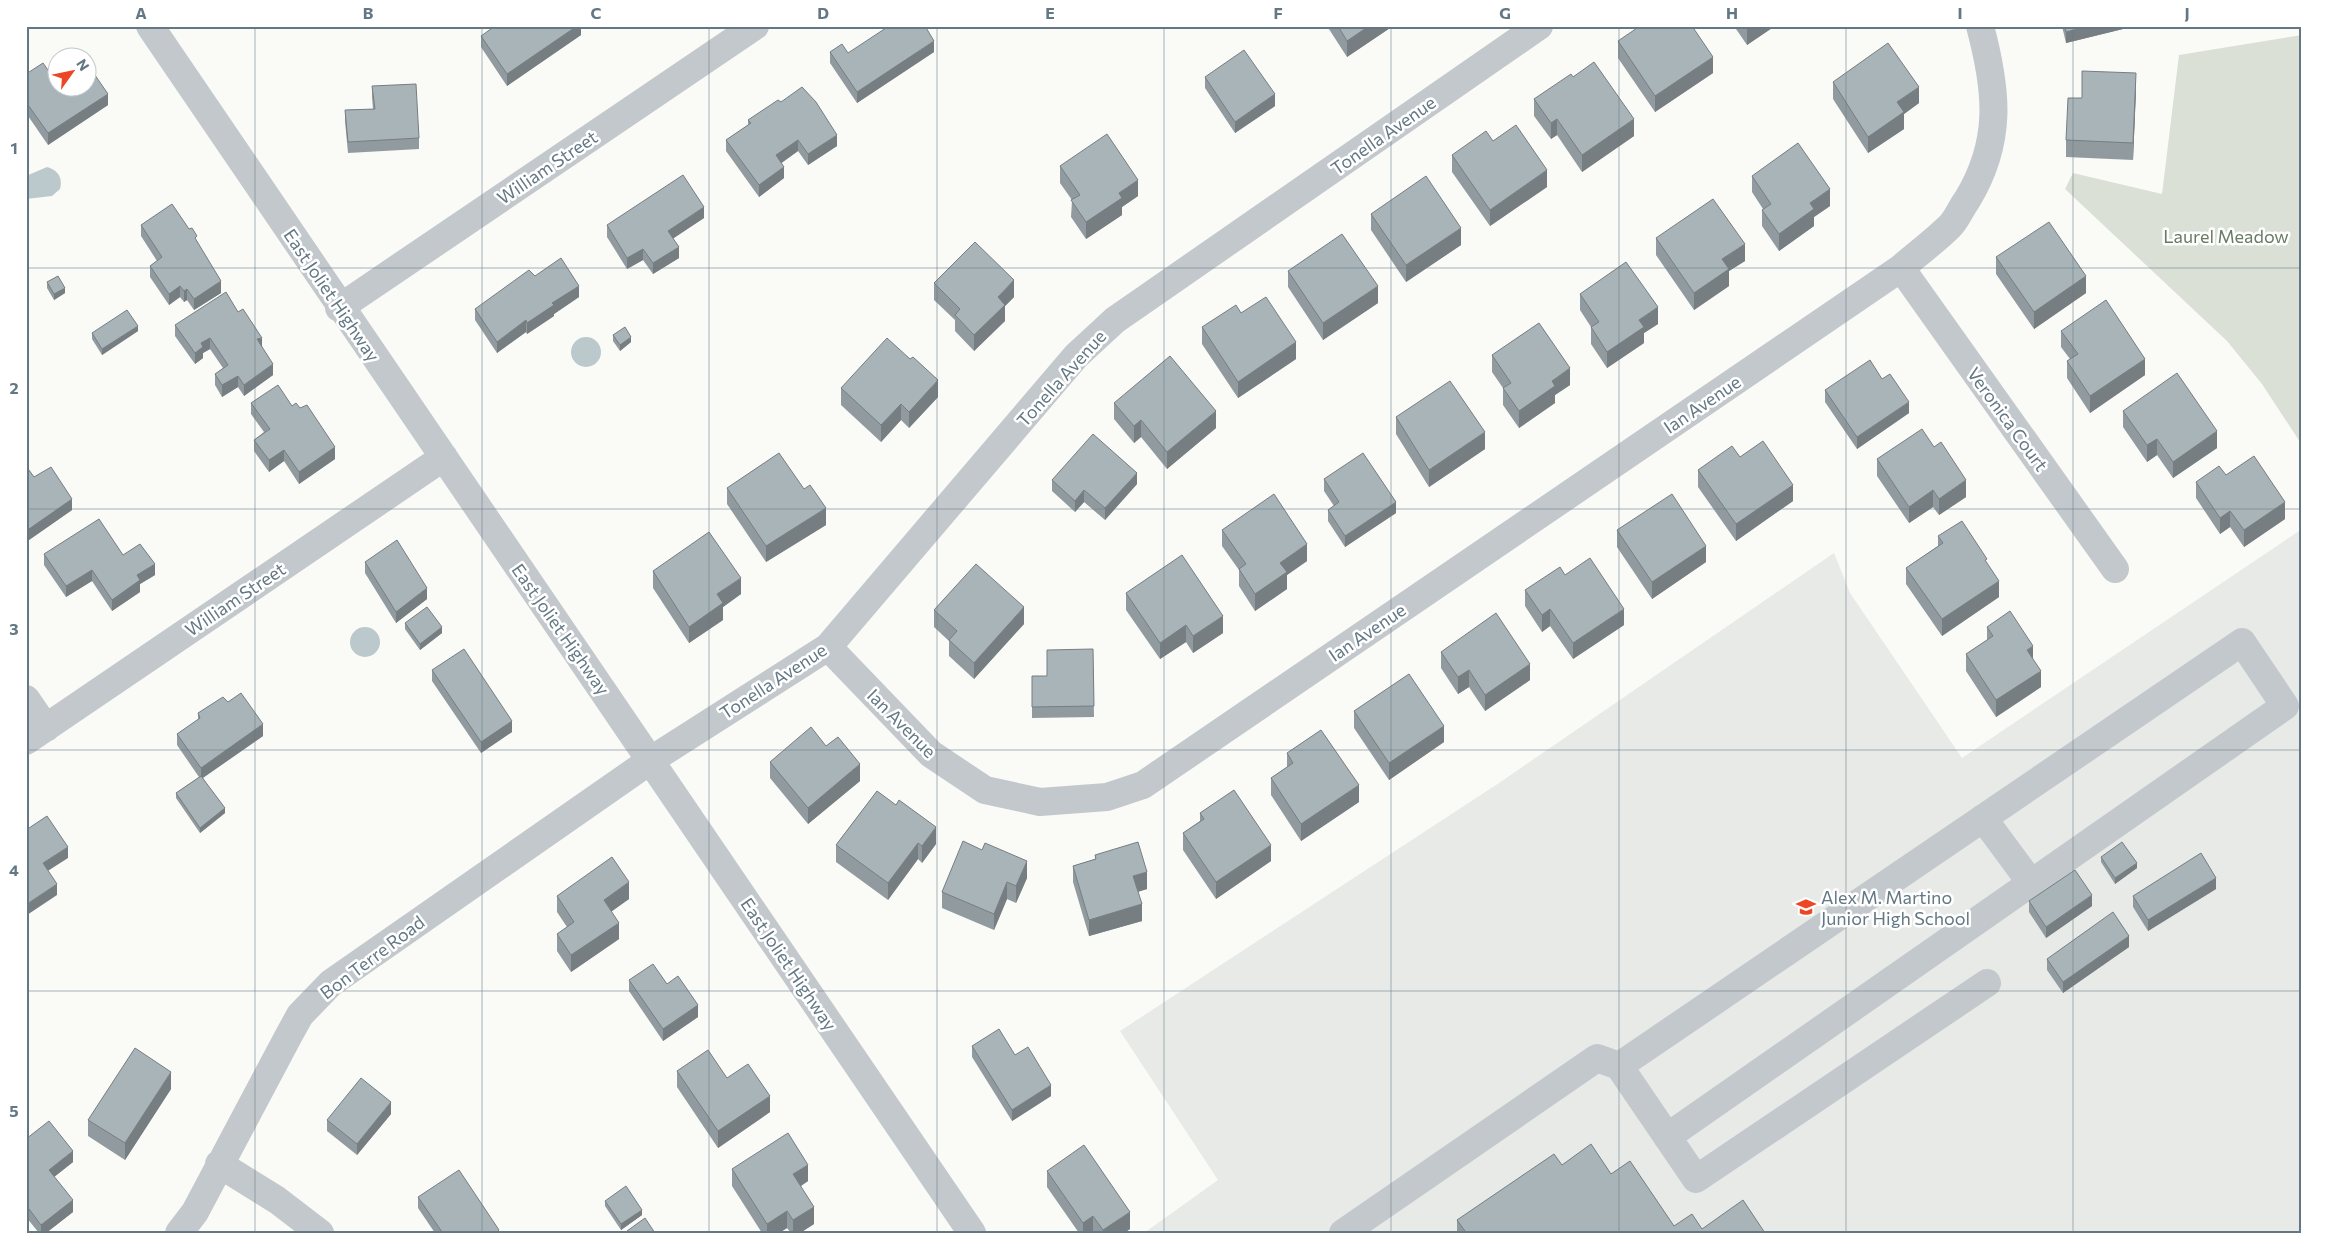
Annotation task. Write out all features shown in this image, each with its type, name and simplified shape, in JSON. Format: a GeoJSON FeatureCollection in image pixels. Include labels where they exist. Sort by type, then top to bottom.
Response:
{"type":"FeatureCollection","features":[{"type":"Feature","properties":{"kind":"street","name":"East Joliet Highway"},"geometry":{"type":"LineString","coordinates":[[150,26],[340,308],[444,457],[972,1233]]}},
{"type":"Feature","properties":{"kind":"street","name":"William Street"},"geometry":{"type":"LineString","coordinates":[[340,308],[755,26]]}},
{"type":"Feature","properties":{"kind":"street","name":"Tonella Avenue"},"geometry":{"type":"LineString","coordinates":[[651,760],[828,647],[1076,356],[1115,320],[1539,26]]}},
{"type":"Feature","properties":{"kind":"street","name":"Ian Avenue"},"geometry":{"type":"LineString","coordinates":[[828,647],[931,754],[985,790],[1040,802],[1108,797],[1143,785],[1900,268],[1951,224],[1978,182],[1991,144],[1995,105],[1988,58],[1980,26]]}},
{"type":"Feature","properties":{"kind":"street","name":"Veronica Court"},"geometry":{"type":"LineString","coordinates":[[1900,268],[2115,569]]}},
{"type":"Feature","properties":{"kind":"street","name":"William Street"},"geometry":{"type":"LineString","coordinates":[[36,735],[444,457]]}},
{"type":"Feature","properties":{"kind":"street"},"geometry":{"type":"LineString","coordinates":[[1619,1066],[2242,642],[2285,706],[1667,1137]]}},
{"type":"Feature","properties":{"kind":"street"},"geometry":{"type":"LineString","coordinates":[[26,699],[36,735]]}},
{"type":"Feature","properties":{"kind":"street","name":"Bon Terre Road"},"geometry":{"type":"LineString","coordinates":[[179,1233],[195,1212],[300,1015],[331,983],[651,760]]}},
{"type":"Feature","properties":{"kind":"street"},"geometry":{"type":"LineString","coordinates":[[1983,818],[2031,883]]}},
{"type":"Feature","properties":{"kind":"street"},"geometry":{"type":"LineString","coordinates":[[1343,1233],[1597,1058],[1619,1066],[1696,1179],[1988,983]]}},
{"type":"Feature","properties":{"kind":"street"},"geometry":{"type":"LineString","coordinates":[[219,1164],[277,1200],[320,1233]]}},
{"type":"Feature","properties":{"kind":"shaded area"},"geometry":{"type":"Polygon","coordinates":[[[47,167],[59,175],[61,181],[60,189],[52,196],[26,199],[26,176],[47,167]]]}},
{"type":"Feature","properties":{"kind":"shaded area"},"geometry":{"type":"Polygon","coordinates":[[[586,337],[597,341],[601,352],[597,363],[586,367],[575,363],[571,352],[575,341],[586,337]]]}},
{"type":"Feature","properties":{"kind":"shaded area","name":"Alex M. Martino Junior High School"},"geometry":{"type":"Polygon","coordinates":[[[2302,529],[2302,1233],[1144,1233],[1218,1180],[1120,1031],[1499,783],[1834,553],[1850,593],[1962,758],[2302,529]]]}},
{"type":"Feature","properties":{"kind":"shaded area"},"geometry":{"type":"Polygon","coordinates":[[[365,627],[371,628],[379,636],[379,648],[371,656],[365,657],[359,656],[351,648],[350,642],[351,636],[359,628],[365,627]]]}},
{"type":"Feature","properties":{"kind":"green space","name":"Laurel Meadow"},"geometry":{"type":"Polygon","coordinates":[[[2302,35],[2302,445],[2262,384],[2227,341],[2065,189],[2073,173],[2162,194],[2179,55],[2302,35]]]}},
{"type":"Feature","properties":{"kind":"building"},"geometry":{"type":"Polygon","coordinates":[[[495,26],[577,26],[507,74],[481,36],[495,26]]]}},
{"type":"Feature","properties":{"kind":"building"},"geometry":{"type":"Polygon","coordinates":[[[889,26],[925,26],[934,41],[857,92],[830,52],[842,44],[848,53],[889,26]]]}},
{"type":"Feature","properties":{"kind":"building"},"geometry":{"type":"Polygon","coordinates":[[[1338,26],[1369,26],[1347,41],[1338,26]]]}},
{"type":"Feature","properties":{"kind":"building"},"geometry":{"type":"Polygon","coordinates":[[[1640,26],[1692,26],[1713,57],[1655,96],[1618,41],[1640,26]]]}},
{"type":"Feature","properties":{"kind":"building"},"geometry":{"type":"Polygon","coordinates":[[[2065,26],[2089,26],[2066,32],[2065,26]]]}},
{"type":"Feature","properties":{"kind":"building"},"geometry":{"type":"Polygon","coordinates":[[[1888,43],[1919,87],[1897,102],[1904,112],[1868,137],[1833,82],[1888,43]]]}},
{"type":"Feature","properties":{"kind":"building"},"geometry":{"type":"Polygon","coordinates":[[[1244,50],[1275,94],[1235,122],[1205,77],[1244,50]]]}},
{"type":"Feature","properties":{"kind":"building"},"geometry":{"type":"Polygon","coordinates":[[[1594,62],[1634,119],[1582,155],[1557,119],[1551,123],[1534,99],[1571,74],[1573,77],[1594,62]]]}},
{"type":"Feature","properties":{"kind":"building"},"geometry":{"type":"Polygon","coordinates":[[[43,63],[48,70],[48,98],[98,98],[98,80],[108,94],[48,133],[26,102],[26,98],[29,97],[26,92],[26,74],[43,63]]]}},
{"type":"Feature","properties":{"kind":"building"},"geometry":{"type":"Polygon","coordinates":[[[2082,71],[2136,73],[2133,143],[2066,140],[2068,98],[2082,98],[2082,71]]]}},
{"type":"Feature","properties":{"kind":"building"},"geometry":{"type":"Polygon","coordinates":[[[416,84],[419,138],[348,142],[345,110],[375,109],[372,86],[416,84]]]}},
{"type":"Feature","properties":{"kind":"building"},"geometry":{"type":"Polygon","coordinates":[[[802,87],[816,102],[837,135],[808,154],[798,140],[776,155],[784,167],[759,185],[726,140],[751,123],[748,120],[778,100],[781,102],[802,87]]]}},
{"type":"Feature","properties":{"kind":"building"},"geometry":{"type":"Polygon","coordinates":[[[1516,125],[1547,170],[1490,210],[1452,155],[1486,131],[1493,141],[1516,125]]]}},
{"type":"Feature","properties":{"kind":"building"},"geometry":{"type":"Polygon","coordinates":[[[1107,134],[1138,180],[1119,193],[1122,198],[1086,222],[1071,200],[1080,195],[1060,166],[1107,134]]]}},
{"type":"Feature","properties":{"kind":"building"},"geometry":{"type":"Polygon","coordinates":[[[1798,143],[1830,189],[1810,203],[1814,209],[1779,234],[1762,210],[1771,204],[1752,176],[1798,143]]]}},
{"type":"Feature","properties":{"kind":"building"},"geometry":{"type":"Polygon","coordinates":[[[683,175],[704,207],[668,231],[679,247],[653,263],[643,249],[627,258],[607,225],[683,175]]]}},
{"type":"Feature","properties":{"kind":"building"},"geometry":{"type":"Polygon","coordinates":[[[1426,176],[1461,228],[1406,265],[1371,214],[1426,176]]]}},
{"type":"Feature","properties":{"kind":"building"},"geometry":{"type":"Polygon","coordinates":[[[1713,199],[1745,244],[1722,259],[1729,269],[1694,293],[1656,238],[1713,199]]]}},
{"type":"Feature","properties":{"kind":"building"},"geometry":{"type":"Polygon","coordinates":[[[172,204],[189,229],[192,228],[197,236],[195,238],[221,281],[194,299],[187,289],[184,291],[180,286],[169,294],[150,266],[162,257],[141,225],[172,204]]]}},
{"type":"Feature","properties":{"kind":"building"},"geometry":{"type":"Polygon","coordinates":[[[2049,222],[2086,276],[2034,312],[1996,257],[2049,222]]]}},
{"type":"Feature","properties":{"kind":"building"},"geometry":{"type":"Polygon","coordinates":[[[1342,234],[1378,286],[1323,323],[1288,271],[1342,234]]]}},
{"type":"Feature","properties":{"kind":"building"},"geometry":{"type":"Polygon","coordinates":[[[975,242],[1014,280],[998,297],[1005,305],[974,335],[955,315],[960,309],[934,283],[975,242]]]}},
{"type":"Feature","properties":{"kind":"building"},"geometry":{"type":"Polygon","coordinates":[[[561,258],[579,286],[552,303],[554,305],[527,323],[526,320],[497,342],[475,309],[529,270],[535,276],[561,258]]]}},
{"type":"Feature","properties":{"kind":"building"},"geometry":{"type":"Polygon","coordinates":[[[1626,262],[1658,307],[1639,320],[1644,327],[1607,352],[1591,327],[1599,322],[1580,294],[1626,262]]]}},
{"type":"Feature","properties":{"kind":"building"},"geometry":{"type":"Polygon","coordinates":[[[58,276],[65,288],[54,294],[47,282],[58,276]]]}},
{"type":"Feature","properties":{"kind":"building"},"geometry":{"type":"Polygon","coordinates":[[[226,292],[238,312],[243,309],[262,338],[257,339],[273,364],[244,385],[238,376],[222,385],[215,374],[228,365],[210,338],[201,343],[203,347],[195,353],[175,325],[226,292]]]}},
{"type":"Feature","properties":{"kind":"building"},"geometry":{"type":"Polygon","coordinates":[[[1266,297],[1296,342],[1238,382],[1202,327],[1236,305],[1241,313],[1266,297]]]}},
{"type":"Feature","properties":{"kind":"building"},"geometry":{"type":"Polygon","coordinates":[[[2106,300],[2145,359],[2090,396],[2067,361],[2078,354],[2061,331],[2106,300]]]}},
{"type":"Feature","properties":{"kind":"building"},"geometry":{"type":"Polygon","coordinates":[[[127,310],[138,326],[102,349],[92,333],[127,310]]]}},
{"type":"Feature","properties":{"kind":"building"},"geometry":{"type":"Polygon","coordinates":[[[1539,323],[1570,368],[1552,381],[1555,386],[1519,411],[1503,388],[1511,383],[1492,355],[1539,323]]]}},
{"type":"Feature","properties":{"kind":"building"},"geometry":{"type":"Polygon","coordinates":[[[625,327],[631,337],[620,345],[613,335],[625,327]]]}},
{"type":"Feature","properties":{"kind":"building"},"geometry":{"type":"Polygon","coordinates":[[[887,338],[910,359],[913,357],[938,380],[909,412],[901,404],[881,425],[841,388],[887,338]]]}},
{"type":"Feature","properties":{"kind":"building"},"geometry":{"type":"Polygon","coordinates":[[[1170,356],[1216,411],[1167,452],[1141,420],[1134,426],[1114,403],[1170,356]]]}},
{"type":"Feature","properties":{"kind":"building"},"geometry":{"type":"Polygon","coordinates":[[[1870,360],[1882,379],[1890,374],[1909,402],[1857,437],[1825,390],[1870,360]]]}},
{"type":"Feature","properties":{"kind":"building"},"geometry":{"type":"Polygon","coordinates":[[[2177,373],[2217,431],[2173,462],[2157,439],[2147,445],[2123,411],[2177,373]]]}},
{"type":"Feature","properties":{"kind":"building"},"geometry":{"type":"Polygon","coordinates":[[[1450,381],[1485,432],[1429,470],[1396,417],[1450,381]]]}},
{"type":"Feature","properties":{"kind":"building"},"geometry":{"type":"Polygon","coordinates":[[[278,385],[292,406],[296,403],[300,408],[307,405],[335,447],[299,472],[284,450],[269,460],[254,440],[270,429],[251,403],[278,385]]]}},
{"type":"Feature","properties":{"kind":"building"},"geometry":{"type":"Polygon","coordinates":[[[1922,429],[1934,447],[1941,442],[1966,480],[1939,499],[1933,490],[1909,507],[1877,459],[1922,429]]]}},
{"type":"Feature","properties":{"kind":"building"},"geometry":{"type":"Polygon","coordinates":[[[1093,434],[1137,473],[1105,508],[1084,490],[1075,501],[1052,480],[1093,434]]]}},
{"type":"Feature","properties":{"kind":"building"},"geometry":{"type":"Polygon","coordinates":[[[1763,441],[1793,485],[1736,524],[1698,470],[1732,446],[1740,457],[1763,441]]]}},
{"type":"Feature","properties":{"kind":"building"},"geometry":{"type":"Polygon","coordinates":[[[779,453],[804,489],[810,485],[826,508],[766,546],[727,488],[779,453]]]}},
{"type":"Feature","properties":{"kind":"building"},"geometry":{"type":"Polygon","coordinates":[[[1363,453],[1396,502],[1345,536],[1328,510],[1339,502],[1324,479],[1363,453]]]}},
{"type":"Feature","properties":{"kind":"building"},"geometry":{"type":"Polygon","coordinates":[[[2254,456],[2285,502],[2244,530],[2230,511],[2220,518],[2196,482],[2219,466],[2226,475],[2254,456]]]}},
{"type":"Feature","properties":{"kind":"building"},"geometry":{"type":"Polygon","coordinates":[[[26,466],[34,477],[51,467],[72,499],[29,529],[26,525],[26,466]]]}},
{"type":"Feature","properties":{"kind":"building"},"geometry":{"type":"Polygon","coordinates":[[[1274,494],[1307,544],[1280,563],[1287,572],[1255,594],[1239,569],[1246,564],[1222,530],[1274,494]]]}},
{"type":"Feature","properties":{"kind":"building"},"geometry":{"type":"Polygon","coordinates":[[[1672,494],[1706,546],[1652,582],[1617,530],[1672,494]]]}},
{"type":"Feature","properties":{"kind":"building"},"geometry":{"type":"Polygon","coordinates":[[[99,519],[123,555],[140,544],[155,564],[137,575],[140,580],[112,600],[92,570],[66,586],[44,554],[99,519]]]}},
{"type":"Feature","properties":{"kind":"building"},"geometry":{"type":"Polygon","coordinates":[[[1962,521],[1999,581],[1942,619],[1906,568],[1943,543],[1938,536],[1962,521]]]}},
{"type":"Feature","properties":{"kind":"building"},"geometry":{"type":"Polygon","coordinates":[[[709,532],[741,578],[717,594],[723,603],[689,627],[653,571],[709,532]]]}},
{"type":"Feature","properties":{"kind":"building"},"geometry":{"type":"Polygon","coordinates":[[[397,540],[427,588],[396,612],[365,562],[397,540]]]}},
{"type":"Feature","properties":{"kind":"building"},"geometry":{"type":"Polygon","coordinates":[[[1182,555],[1223,616],[1193,636],[1186,625],[1160,643],[1126,593],[1182,555]]]}},
{"type":"Feature","properties":{"kind":"building"},"geometry":{"type":"Polygon","coordinates":[[[1590,558],[1624,609],[1573,643],[1550,609],[1542,615],[1525,590],[1560,567],[1565,575],[1590,558]]]}},
{"type":"Feature","properties":{"kind":"building"},"geometry":{"type":"Polygon","coordinates":[[[976,564],[1024,607],[974,663],[949,640],[957,631],[934,610],[976,564]]]}},
{"type":"Feature","properties":{"kind":"building"},"geometry":{"type":"Polygon","coordinates":[[[427,607],[442,627],[420,644],[405,623],[427,607]]]}},
{"type":"Feature","properties":{"kind":"building"},"geometry":{"type":"Polygon","coordinates":[[[2010,611],[2033,646],[2027,650],[2041,671],[1996,700],[1966,654],[1993,636],[1987,627],[2010,611]]]}},
{"type":"Feature","properties":{"kind":"building"},"geometry":{"type":"Polygon","coordinates":[[[1496,613],[1530,664],[1485,695],[1469,670],[1458,677],[1441,652],[1496,613]]]}},
{"type":"Feature","properties":{"kind":"building"},"geometry":{"type":"Polygon","coordinates":[[[464,649],[512,721],[481,742],[432,670],[464,649]]]}},
{"type":"Feature","properties":{"kind":"building"},"geometry":{"type":"Polygon","coordinates":[[[1093,649],[1094,706],[1032,707],[1032,676],[1047,676],[1047,650],[1093,649]]]}},
{"type":"Feature","properties":{"kind":"building"},"geometry":{"type":"Polygon","coordinates":[[[1409,674],[1444,726],[1389,763],[1354,711],[1409,674]]]}},
{"type":"Feature","properties":{"kind":"building"},"geometry":{"type":"Polygon","coordinates":[[[241,693],[263,724],[201,768],[177,734],[200,718],[198,713],[223,697],[228,702],[241,693]]]}},
{"type":"Feature","properties":{"kind":"building"},"geometry":{"type":"Polygon","coordinates":[[[811,727],[826,746],[838,737],[860,764],[808,808],[770,762],[811,727]]]}},
{"type":"Feature","properties":{"kind":"building"},"geometry":{"type":"Polygon","coordinates":[[[1321,730],[1359,785],[1301,824],[1271,778],[1293,763],[1287,753],[1321,730]]]}},
{"type":"Feature","properties":{"kind":"building"},"geometry":{"type":"Polygon","coordinates":[[[201,776],[225,808],[200,828],[176,793],[201,776]]]}},
{"type":"Feature","properties":{"kind":"building"},"geometry":{"type":"Polygon","coordinates":[[[1234,790],[1271,845],[1216,882],[1183,833],[1204,819],[1200,813],[1234,790]]]}},
{"type":"Feature","properties":{"kind":"building"},"geometry":{"type":"Polygon","coordinates":[[[877,791],[896,805],[899,800],[936,827],[922,846],[918,843],[888,883],[836,845],[877,791]]]}},
{"type":"Feature","properties":{"kind":"building"},"geometry":{"type":"Polygon","coordinates":[[[47,816],[68,847],[43,863],[57,884],[27,904],[26,830],[47,816]]]}},
{"type":"Feature","properties":{"kind":"building"},"geometry":{"type":"Polygon","coordinates":[[[963,841],[982,850],[985,843],[1027,861],[1016,886],[1007,882],[994,914],[942,892],[963,841]]]}},
{"type":"Feature","properties":{"kind":"building"},"geometry":{"type":"Polygon","coordinates":[[[1138,842],[1147,872],[1133,876],[1142,904],[1089,920],[1073,866],[1096,859],[1095,855],[1138,842]]]}},
{"type":"Feature","properties":{"kind":"building"},"geometry":{"type":"Polygon","coordinates":[[[2122,842],[2137,863],[2115,878],[2101,857],[2122,842]]]}},
{"type":"Feature","properties":{"kind":"building"},"geometry":{"type":"Polygon","coordinates":[[[2201,853],[2216,878],[2148,920],[2133,896],[2201,853]]]}},
{"type":"Feature","properties":{"kind":"building"},"geometry":{"type":"Polygon","coordinates":[[[612,857],[629,882],[604,900],[619,923],[571,955],[557,934],[574,922],[557,896],[612,857]]]}},
{"type":"Feature","properties":{"kind":"building"},"geometry":{"type":"Polygon","coordinates":[[[2075,870],[2092,895],[2046,927],[2029,901],[2075,870]]]}},
{"type":"Feature","properties":{"kind":"building"},"geometry":{"type":"Polygon","coordinates":[[[2113,912],[2129,936],[2063,982],[2047,959],[2113,912]]]}},
{"type":"Feature","properties":{"kind":"building"},"geometry":{"type":"Polygon","coordinates":[[[653,964],[667,984],[678,976],[698,1005],[663,1029],[629,980],[653,964]]]}},
{"type":"Feature","properties":{"kind":"building"},"geometry":{"type":"Polygon","coordinates":[[[999,1029],[1015,1055],[1028,1047],[1051,1085],[1012,1110],[972,1046],[999,1029]]]}},
{"type":"Feature","properties":{"kind":"building"},"geometry":{"type":"Polygon","coordinates":[[[135,1048],[171,1072],[125,1143],[88,1120],[135,1048]]]}},
{"type":"Feature","properties":{"kind":"building"},"geometry":{"type":"Polygon","coordinates":[[[708,1050],[727,1078],[748,1064],[770,1096],[718,1131],[677,1071],[708,1050]]]}},
{"type":"Feature","properties":{"kind":"building"},"geometry":{"type":"Polygon","coordinates":[[[361,1078],[391,1102],[357,1144],[327,1120],[361,1078]]]}},
{"type":"Feature","properties":{"kind":"building"},"geometry":{"type":"Polygon","coordinates":[[[49,1121],[73,1151],[49,1170],[73,1200],[41,1225],[26,1205],[26,1139],[49,1121]]]}},
{"type":"Feature","properties":{"kind":"building"},"geometry":{"type":"Polygon","coordinates":[[[788,1133],[808,1165],[793,1174],[814,1207],[793,1220],[787,1211],[767,1224],[732,1169],[788,1133]]]}},
{"type":"Feature","properties":{"kind":"building"},"geometry":{"type":"Polygon","coordinates":[[[1591,1144],[1611,1174],[1630,1161],[1674,1226],[1692,1214],[1702,1229],[1743,1200],[1765,1233],[1462,1233],[1465,1231],[1457,1220],[1554,1154],[1562,1165],[1591,1144]]]}},
{"type":"Feature","properties":{"kind":"building"},"geometry":{"type":"Polygon","coordinates":[[[1084,1145],[1130,1212],[1103,1230],[1093,1216],[1083,1223],[1047,1171],[1084,1145]]]}},
{"type":"Feature","properties":{"kind":"building"},"geometry":{"type":"Polygon","coordinates":[[[459,1170],[499,1230],[496,1233],[440,1233],[442,1232],[418,1197],[459,1170]]]}},
{"type":"Feature","properties":{"kind":"building"},"geometry":{"type":"Polygon","coordinates":[[[626,1186],[642,1210],[621,1224],[605,1201],[626,1186]]]}},
{"type":"Feature","properties":{"kind":"building"},"geometry":{"type":"Polygon","coordinates":[[[645,1218],[655,1233],[629,1233],[627,1231],[645,1218]]]}},
{"type":"Feature","properties":{"kind":"place","name":"Alex M. Martino Junior High School"},"geometry":{"type":"Point","coordinates":[1806,907]}}]}
